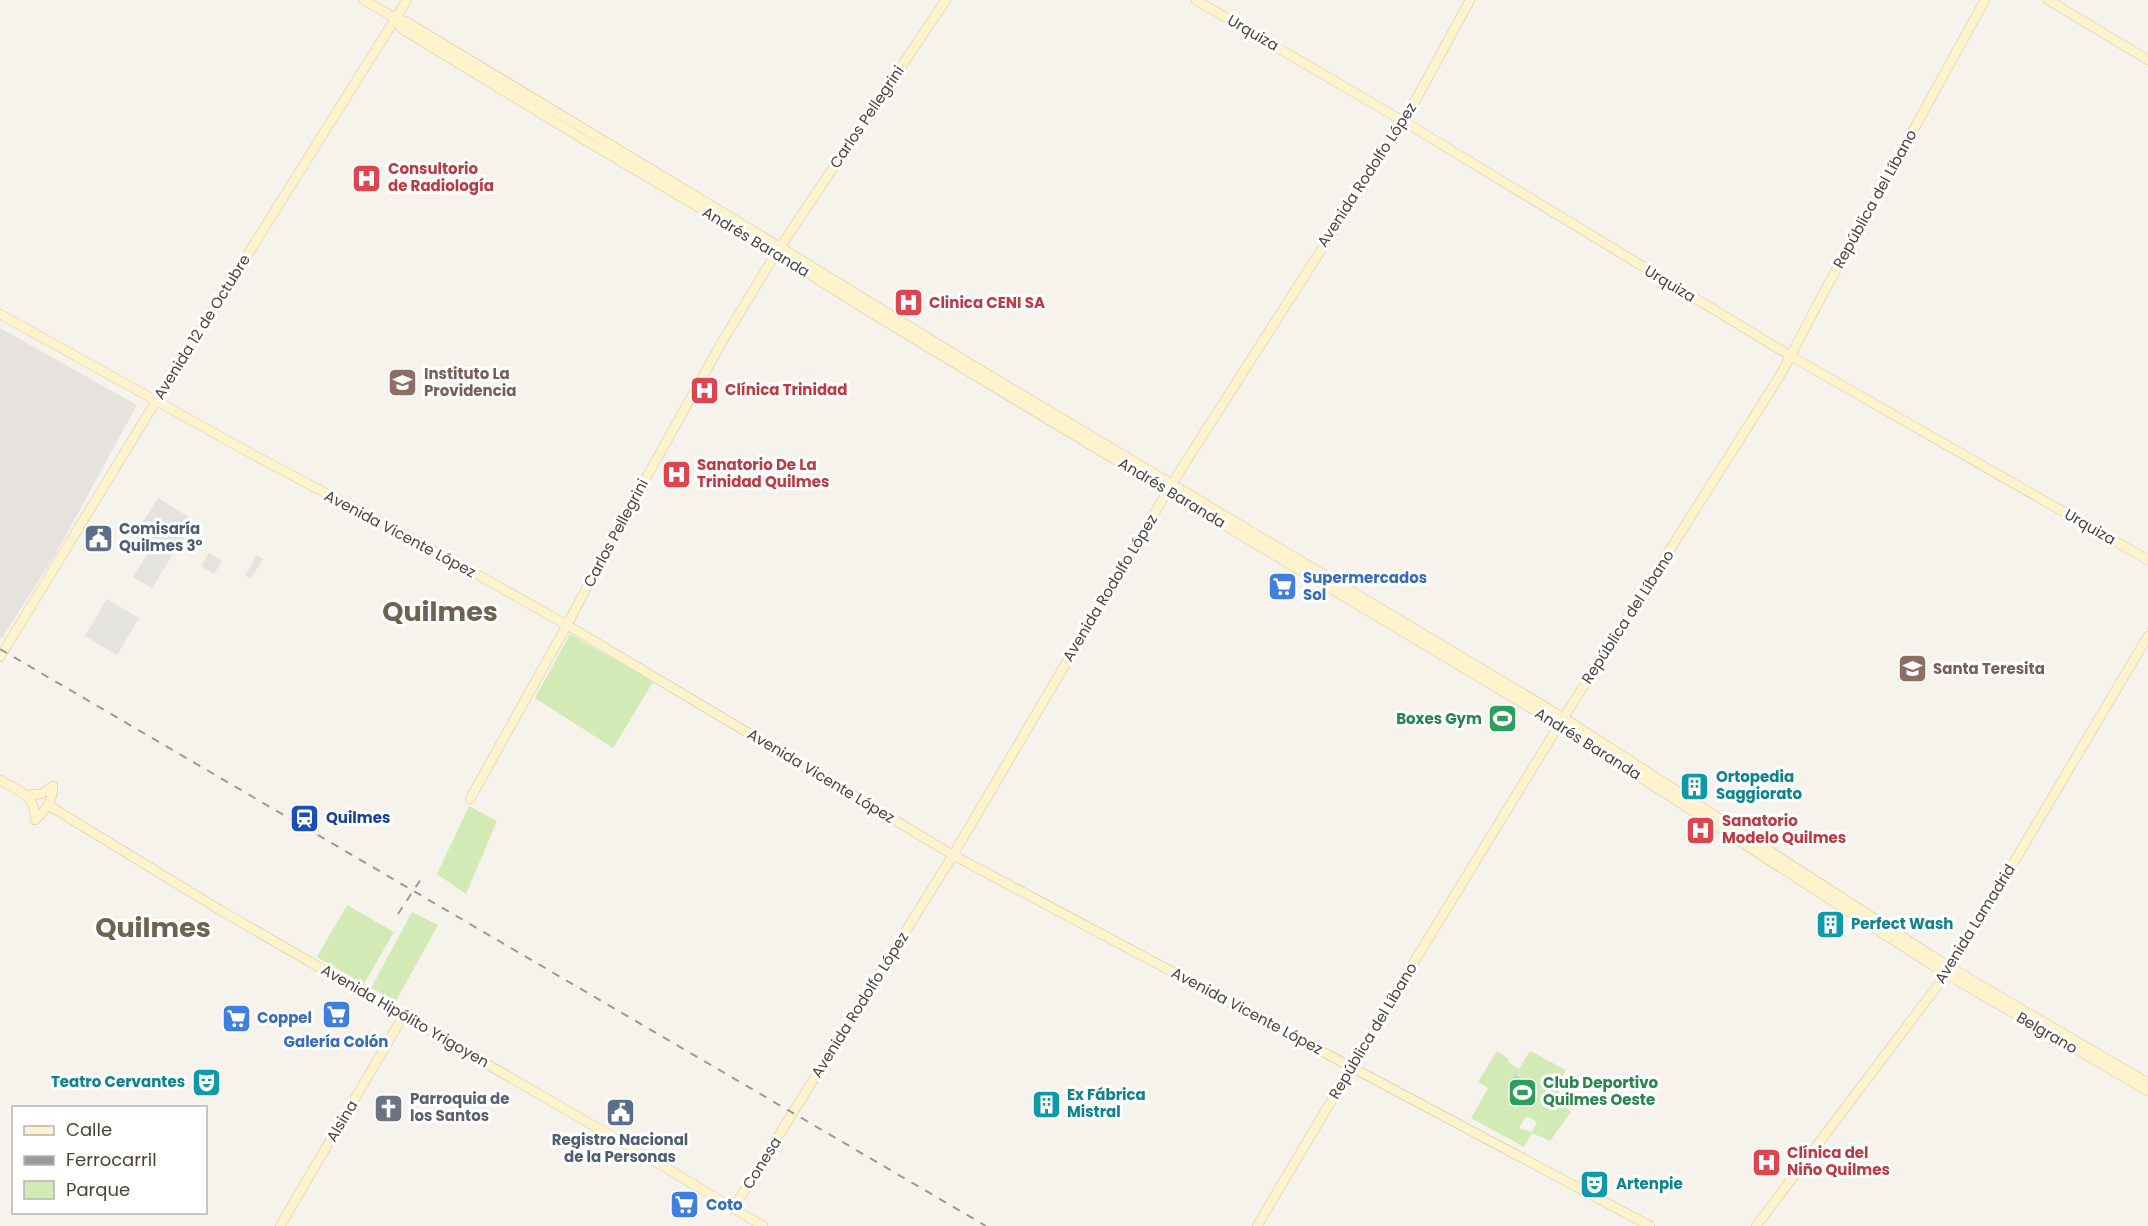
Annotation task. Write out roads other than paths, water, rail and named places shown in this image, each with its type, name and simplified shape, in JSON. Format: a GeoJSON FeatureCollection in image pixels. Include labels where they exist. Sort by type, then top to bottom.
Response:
{"type":"FeatureCollection","features":[{"type":"Feature","properties":{"kind":"main road","name":"Andrés Baranda"},"geometry":{"type":"LineString","coordinates":[[364,0],[395,18],[402,29],[582,139],[778,250],[882,320],[1561,721],[1949,971]]}},
{"type":"Feature","properties":{"kind":"main road","name":"Avenida 12 de Octubre"},"geometry":{"type":"LineString","coordinates":[[0,656],[156,401],[407,0]]}},
{"type":"Feature","properties":{"kind":"main road","name":"Carlos Pellegrini"},"geometry":{"type":"LineString","coordinates":[[470,799],[660,453],[778,250],[946,0]]}},
{"type":"Feature","properties":{"kind":"main road","name":"Urquiza"},"geometry":{"type":"LineString","coordinates":[[1196,0],[1403,121],[1790,355],[2148,560]]}},
{"type":"Feature","properties":{"kind":"main road","name":"Avenida Rodolfo López"},"geometry":{"type":"LineString","coordinates":[[791,1117],[953,855],[1169,488],[1403,121],[1470,0]]}},
{"type":"Feature","properties":{"kind":"main road","name":"República del Líbano"},"geometry":{"type":"LineString","coordinates":[[1257,1226],[1561,721],[1781,374],[1985,0]]}},
{"type":"Feature","properties":{"kind":"main road"},"geometry":{"type":"LineString","coordinates":[[2048,0],[2148,60]]}},
{"type":"Feature","properties":{"kind":"main road","name":"Avenida Vicente López"},"geometry":{"type":"LineString","coordinates":[[0,314],[567,625],[953,855],[1650,1226]]}},
{"type":"Feature","properties":{"kind":"main road","name":"Avenida Lamadrid"},"geometry":{"type":"LineString","coordinates":[[1756,1226],[1949,971],[2148,636]]}},
{"type":"Feature","properties":{"kind":"main road"},"geometry":{"type":"LineString","coordinates":[[0,780],[26,795],[34,805],[34,820],[48,806],[53,795],[53,786],[41,794],[26,795]]}},
{"type":"Feature","properties":{"kind":"main road","name":"Avenida Hipólito Yrigoyen"},"geometry":{"type":"LineString","coordinates":[[48,806],[220,910],[763,1226]]}},
{"type":"Feature","properties":{"kind":"main road","name":"Belgrano"},"geometry":{"type":"LineString","coordinates":[[1949,971],[2148,1083]]}},
{"type":"Feature","properties":{"kind":"main road","name":"Belgrano"},"geometry":{"type":"LineString","coordinates":[[1949,971],[2148,1091]]}},
{"type":"Feature","properties":{"kind":"main road","name":"Alsina"},"geometry":{"type":"LineString","coordinates":[[280,1226],[404,1015]]}},
{"type":"Feature","properties":{"kind":"main road","name":"Conesa"},"geometry":{"type":"LineString","coordinates":[[733,1209],[791,1117]]}},
{"type":"Feature","properties":{"kind":"water"},"geometry":{"type":"Polygon","coordinates":[[[1515,1075],[1538,1087],[1531,1099],[1508,1086],[1515,1075]]]}},
{"type":"Feature","properties":{"kind":"railway"},"geometry":{"type":"LineString","coordinates":[[0,649],[986,1226]]}},
{"type":"Feature","properties":{"kind":"railway"},"geometry":{"type":"LineString","coordinates":[[398,914],[421,879]]}},
{"type":"Feature","properties":{"kind":"place","name":"Consultorio de Radiología"},"geometry":{"type":"Point","coordinates":[367,178]}},
{"type":"Feature","properties":{"kind":"place","name":"Clinica CENI SA"},"geometry":{"type":"Point","coordinates":[908,303]}},
{"type":"Feature","properties":{"kind":"place","name":"Instituto La Providencia"},"geometry":{"type":"Point","coordinates":[403,383]}},
{"type":"Feature","properties":{"kind":"place","name":"Clínica Trinidad"},"geometry":{"type":"Point","coordinates":[704,390]}},
{"type":"Feature","properties":{"kind":"place","name":"Sanatorio De La Trinidad Quilmes"},"geometry":{"type":"Point","coordinates":[676,474]}},
{"type":"Feature","properties":{"kind":"place","name":"Comisaría Quilmes 3°"},"geometry":{"type":"Point","coordinates":[98,538]}},
{"type":"Feature","properties":{"kind":"place","name":"Supermercados Sol"},"geometry":{"type":"Point","coordinates":[1282,587]}},
{"type":"Feature","properties":{"kind":"place","name":"Santa Teresita"},"geometry":{"type":"Point","coordinates":[1912,669]}},
{"type":"Feature","properties":{"kind":"place","name":"Boxes Gym"},"geometry":{"type":"Point","coordinates":[1503,719]}},
{"type":"Feature","properties":{"kind":"place","name":"Ortopedia Saggiorato"},"geometry":{"type":"Point","coordinates":[1695,786]}},
{"type":"Feature","properties":{"kind":"place","name":"Quilmes"},"geometry":{"type":"Point","coordinates":[305,818]}},
{"type":"Feature","properties":{"kind":"place","name":"Sanatorio Modelo Quilmes"},"geometry":{"type":"Point","coordinates":[1701,830]}},
{"type":"Feature","properties":{"kind":"place","name":"Perfect Wash"},"geometry":{"type":"Point","coordinates":[1830,924]}},
{"type":"Feature","properties":{"kind":"place","name":"Galería Colón"},"geometry":{"type":"Point","coordinates":[336,1015]}},
{"type":"Feature","properties":{"kind":"place","name":"Coppel"},"geometry":{"type":"Point","coordinates":[236,1018]}},
{"type":"Feature","properties":{"kind":"place","name":"Teatro Cervantes"},"geometry":{"type":"Point","coordinates":[206,1082]}},
{"type":"Feature","properties":{"kind":"place","name":"Club Deportivo Quilmes Oeste"},"geometry":{"type":"Point","coordinates":[1522,1092]}},
{"type":"Feature","properties":{"kind":"place","name":"Ex Fábrica Mistral"},"geometry":{"type":"Point","coordinates":[1046,1104]}},
{"type":"Feature","properties":{"kind":"place","name":"Parroquia de los Santos"},"geometry":{"type":"Point","coordinates":[389,1108]}},
{"type":"Feature","properties":{"kind":"place","name":"Registro Nacional de la Personas"},"geometry":{"type":"Point","coordinates":[620,1113]}},
{"type":"Feature","properties":{"kind":"place","name":"Clínica del Niño Quilmes"},"geometry":{"type":"Point","coordinates":[1766,1162]}},
{"type":"Feature","properties":{"kind":"place","name":"Artenpie"},"geometry":{"type":"Point","coordinates":[1595,1184]}},
{"type":"Feature","properties":{"kind":"place","name":"Coto"},"geometry":{"type":"Point","coordinates":[685,1205]}},
{"type":"Feature","properties":{"kind":"district","name":"Quilmes"},"geometry":{"type":"Point","coordinates":[440,612]}},
{"type":"Feature","properties":{"kind":"district","name":"Quilmes"},"geometry":{"type":"Point","coordinates":[153,928]}}]}
